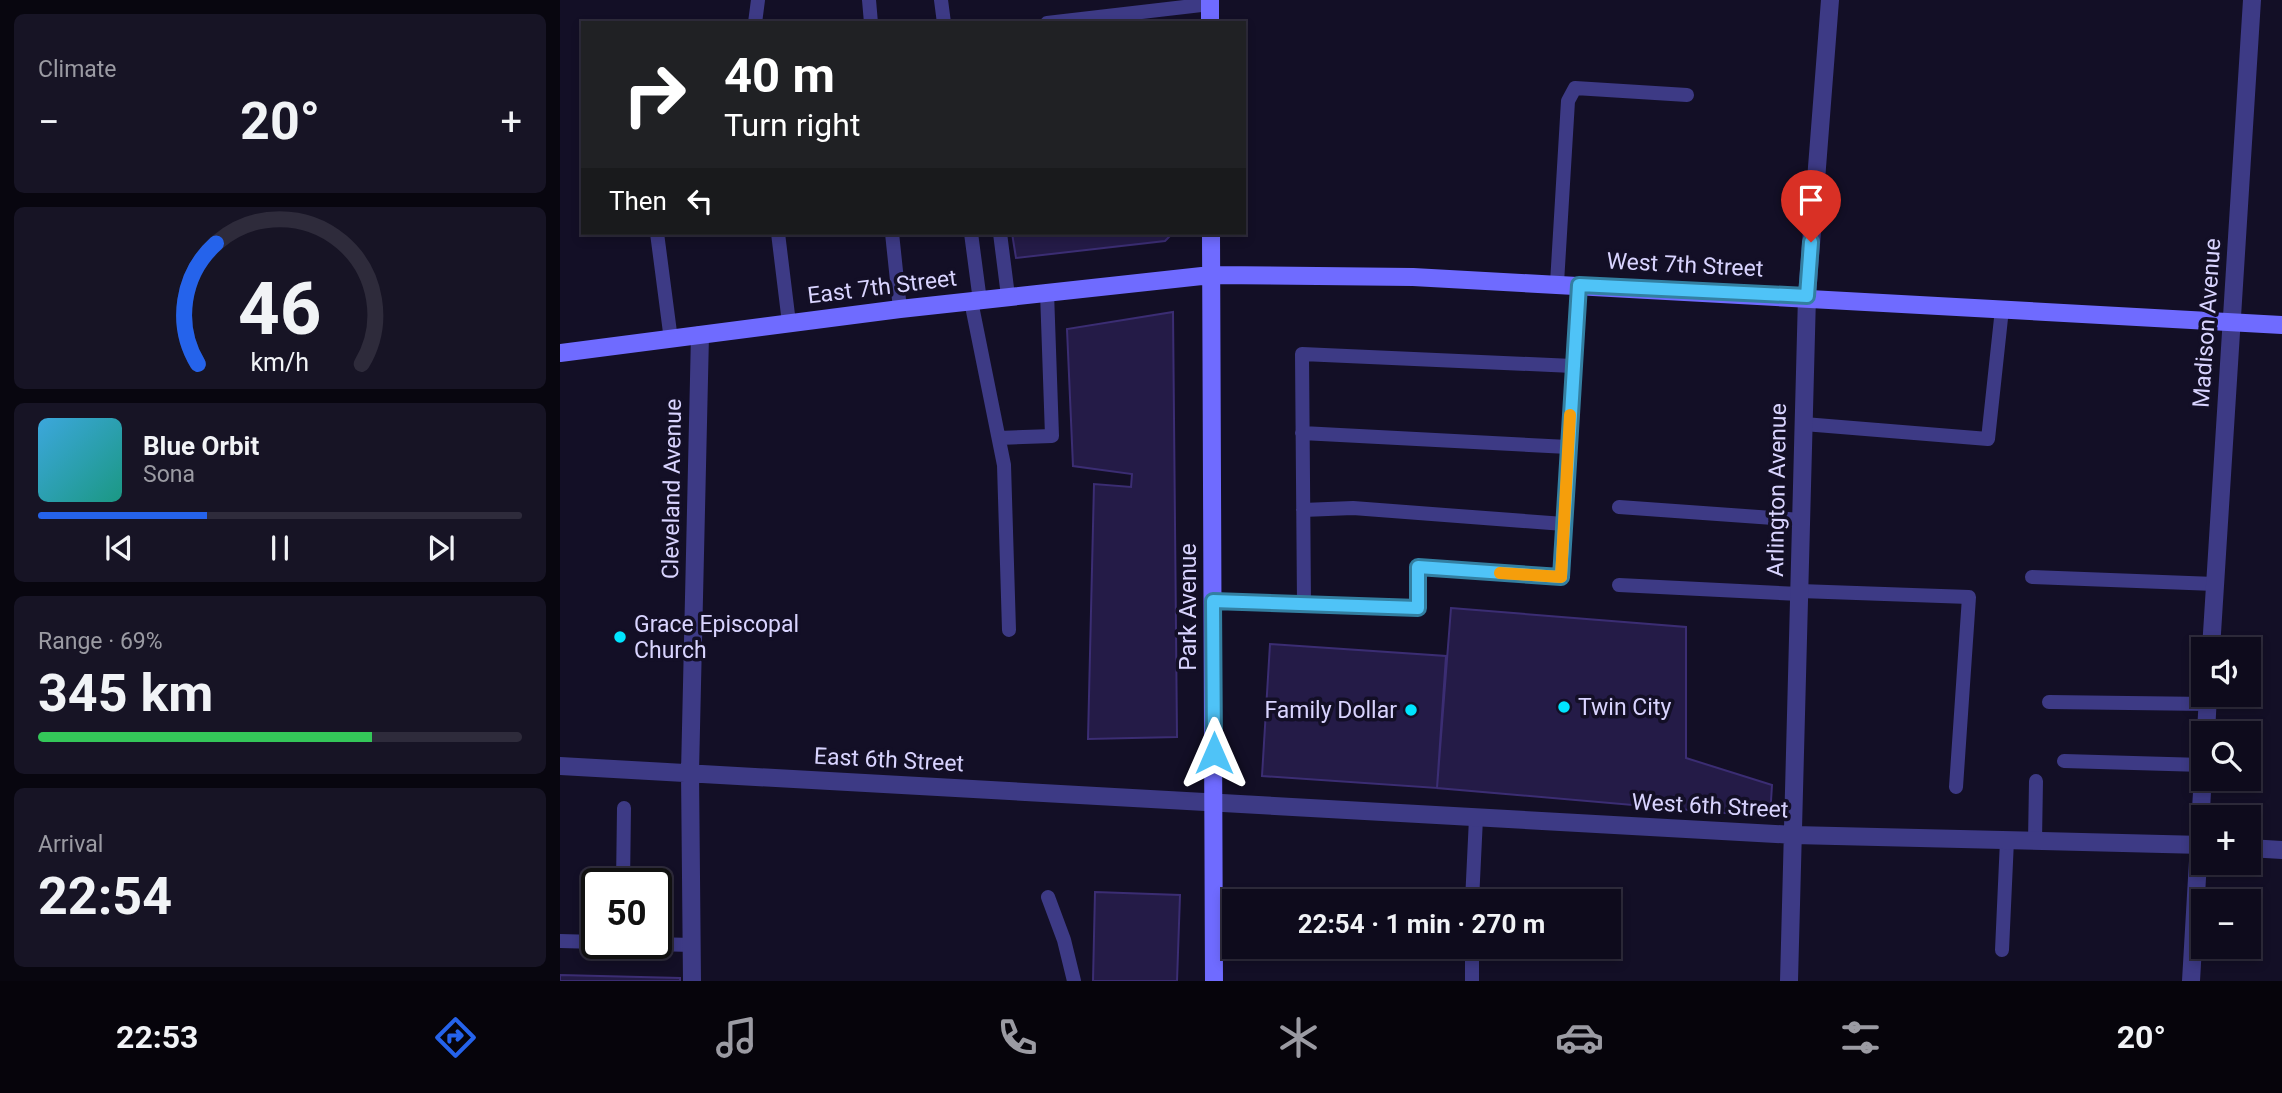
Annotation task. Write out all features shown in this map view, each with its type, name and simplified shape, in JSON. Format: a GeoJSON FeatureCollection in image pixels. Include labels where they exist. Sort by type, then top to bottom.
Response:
{"type":"FeatureCollection","features":[{"type":"Feature","properties":{"kind":"street","name":"Arlington Avenue"},"geometry":{"type":"LineString","coordinates":[[1789,981],[1807,296],[1830,0]]}},
{"type":"Feature","properties":{"kind":"street","name":"Madison Avenue"},"geometry":{"type":"LineString","coordinates":[[2212,637],[2252,0]]}},
{"type":"Feature","properties":{"kind":"street"},"geometry":{"type":"LineString","coordinates":[[1210,2],[1210,21]]}},
{"type":"Feature","properties":{"kind":"street","name":"Park Avenue"},"geometry":{"type":"LineString","coordinates":[[1211,235],[1214,981]]}},
{"type":"Feature","properties":{"kind":"street","name":"West 7th Street"},"geometry":{"type":"LineString","coordinates":[[1211,275],[1413,276],[1807,296],[2282,325]]}},
{"type":"Feature","properties":{"kind":"street","name":"East 7th Street"},"geometry":{"type":"LineString","coordinates":[[560,353],[1008,296],[1211,275]]}},
{"type":"Feature","properties":{"kind":"street","name":"Cleveland Avenue"},"geometry":{"type":"LineString","coordinates":[[692,981],[690,772],[700,335]]}},
{"type":"Feature","properties":{"kind":"street","name":"East 6th Street"},"geometry":{"type":"LineString","coordinates":[[560,766],[1214,804]]}},
{"type":"Feature","properties":{"kind":"street","name":"West 6th Street"},"geometry":{"type":"LineString","coordinates":[[1214,804],[1794,835],[2191,845]]}},
{"type":"Feature","properties":{"kind":"street"},"geometry":{"type":"LineString","coordinates":[[2261,849],[2282,850]]}},
{"type":"Feature","properties":{"kind":"street"},"geometry":{"type":"LineString","coordinates":[[2191,981],[2199,875]]}},
{"type":"Feature","properties":{"kind":"lane"},"geometry":{"type":"LineString","coordinates":[[755,21],[758,0]]}},
{"type":"Feature","properties":{"kind":"lane"},"geometry":{"type":"LineString","coordinates":[[869,0],[871,21]]}},
{"type":"Feature","properties":{"kind":"lane"},"geometry":{"type":"LineString","coordinates":[[941,0],[944,21]]}},
{"type":"Feature","properties":{"kind":"lane"},"geometry":{"type":"LineString","coordinates":[[1063,21],[1210,2]]}},
{"type":"Feature","properties":{"kind":"lane"},"geometry":{"type":"LineString","coordinates":[[1557,283],[1568,101],[1575,88],[1687,94]]}},
{"type":"Feature","properties":{"kind":"lane"},"geometry":{"type":"LineString","coordinates":[[657,235],[671,340]]}},
{"type":"Feature","properties":{"kind":"lane"},"geometry":{"type":"LineString","coordinates":[[778,235],[789,323]]}},
{"type":"Feature","properties":{"kind":"lane"},"geometry":{"type":"LineString","coordinates":[[892,235],[900,309]]}},
{"type":"Feature","properties":{"kind":"lane"},"geometry":{"type":"LineString","coordinates":[[971,235],[976,301],[1004,465],[1009,630]]}},
{"type":"Feature","properties":{"kind":"lane"},"geometry":{"type":"LineString","coordinates":[[1000,235],[1008,296]]}},
{"type":"Feature","properties":{"kind":"lane"},"geometry":{"type":"LineString","coordinates":[[1213,601],[1418,608],[1418,567],[1561,577],[1579,285]]}},
{"type":"Feature","properties":{"kind":"lane"},"geometry":{"type":"LineString","coordinates":[[999,438],[1052,436],[1047,292]]}},
{"type":"Feature","properties":{"kind":"lane"},"geometry":{"type":"LineString","coordinates":[[1804,424],[1988,439],[2002,309]]}},
{"type":"Feature","properties":{"kind":"lane"},"geometry":{"type":"LineString","coordinates":[[1304,604],[1302,354],[1573,366]]}},
{"type":"Feature","properties":{"kind":"lane"},"geometry":{"type":"LineString","coordinates":[[1302,433],[1568,446]]}},
{"type":"Feature","properties":{"kind":"lane"},"geometry":{"type":"LineString","coordinates":[[1619,507],[1801,520]]}},
{"type":"Feature","properties":{"kind":"lane"},"geometry":{"type":"LineString","coordinates":[[1303,510],[1366,509],[1564,524]]}},
{"type":"Feature","properties":{"kind":"lane"},"geometry":{"type":"LineString","coordinates":[[2032,577],[2216,584]]}},
{"type":"Feature","properties":{"kind":"lane"},"geometry":{"type":"LineString","coordinates":[[1619,585],[1969,597],[1956,787]]}},
{"type":"Feature","properties":{"kind":"lane"},"geometry":{"type":"LineString","coordinates":[[2049,702],[2191,699]]}},
{"type":"Feature","properties":{"kind":"lane"},"geometry":{"type":"LineString","coordinates":[[2064,761],[2191,765]]}},
{"type":"Feature","properties":{"kind":"lane"},"geometry":{"type":"LineString","coordinates":[[2035,841],[2036,781]]}},
{"type":"Feature","properties":{"kind":"lane"},"geometry":{"type":"LineString","coordinates":[[624,808],[624,868]]}},
{"type":"Feature","properties":{"kind":"lane"},"geometry":{"type":"LineString","coordinates":[[1473,889],[1476,818]]}},
{"type":"Feature","properties":{"kind":"lane"},"geometry":{"type":"LineString","coordinates":[[2002,950],[2007,840]]}},
{"type":"Feature","properties":{"kind":"lane"},"geometry":{"type":"LineString","coordinates":[[1048,897],[1064,940],[1074,981]]}},
{"type":"Feature","properties":{"kind":"lane"},"geometry":{"type":"LineString","coordinates":[[560,941],[581,942]]}},
{"type":"Feature","properties":{"kind":"lane"},"geometry":{"type":"LineString","coordinates":[[672,944],[692,945]]}},
{"type":"Feature","properties":{"kind":"lane"},"geometry":{"type":"LineString","coordinates":[[1472,959],[1472,981]]}},
{"type":"Feature","properties":{"kind":"building"},"geometry":{"type":"Polygon","coordinates":[[[1012,235],[1171,235],[1165,241],[1016,258],[1012,235]]]}},
{"type":"Feature","properties":{"kind":"building"},"geometry":{"type":"Polygon","coordinates":[[[1173,312],[1177,737],[1088,739],[1094,484],[1131,487],[1132,474],[1073,466],[1067,329],[1173,312]]]}},
{"type":"Feature","properties":{"kind":"building","name":"Twin City"},"geometry":{"type":"Polygon","coordinates":[[[1451,608],[1686,627],[1686,758],[1772,785],[1770,817],[1437,788],[1451,608]]]}},
{"type":"Feature","properties":{"kind":"building"},"geometry":{"type":"Polygon","coordinates":[[[1270,644],[1446,656],[1437,788],[1262,776],[1270,644]]]}},
{"type":"Feature","properties":{"kind":"building"},"geometry":{"type":"Polygon","coordinates":[[[1095,892],[1180,895],[1177,981],[1093,981],[1095,892]]]}},
{"type":"Feature","properties":{"kind":"building"},"geometry":{"type":"Polygon","coordinates":[[[560,975],[680,978],[680,981],[560,981],[560,975]]]}},
{"type":"Feature","properties":{"kind":"slow traffic"},"geometry":{"type":"LineString","coordinates":[[1500,573],[1561,577],[1570,415]]}},
{"type":"Feature","properties":{"kind":"place","name":"Grace Episcopal Church"},"geometry":{"type":"Point","coordinates":[620,637]}},
{"type":"Feature","properties":{"kind":"place","name":"Twin City"},"geometry":{"type":"Point","coordinates":[1564,707]}},
{"type":"Feature","properties":{"kind":"place","name":"Family Dollar"},"geometry":{"type":"Point","coordinates":[1411,710]}},
{"type":"Feature","properties":{"kind":"route"},"geometry":{"type":"LineString","coordinates":[[1214,753],[1213,601],[1418,608],[1418,567],[1561,577],[1579,285],[1807,296],[1811,242]]}}]}
